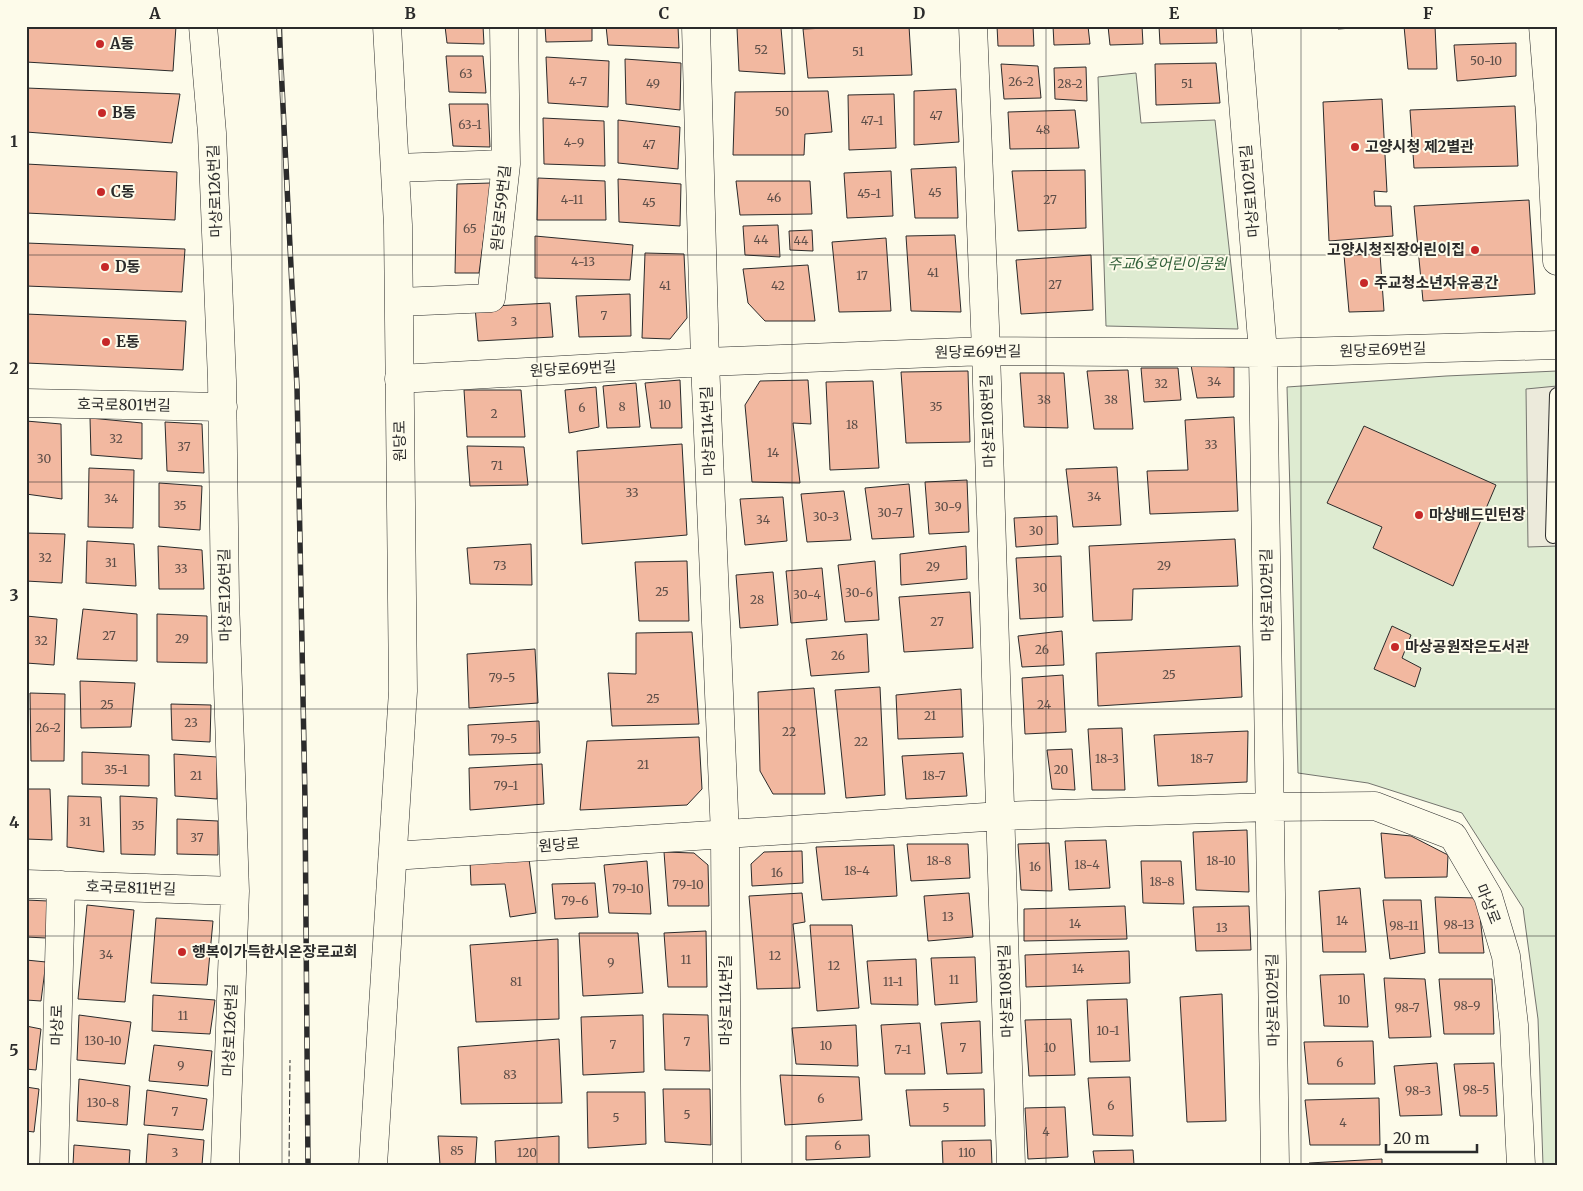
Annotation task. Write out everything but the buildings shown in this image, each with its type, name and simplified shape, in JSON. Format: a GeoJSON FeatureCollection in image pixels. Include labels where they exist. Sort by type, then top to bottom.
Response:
{"type":"FeatureCollection","features":[{"type":"Feature","properties":{"kind":"street","name":"마상로126번길"},"geometry":{"type":"LineString","coordinates":[[203,26],[212,133],[223,407],[225,600],[235,891],[225,1165]]}},
{"type":"Feature","properties":{"kind":"street","name":"원당로"},"geometry":{"type":"LineString","coordinates":[[373,1165],[403,690],[399,380],[400,302],[396,168],[387,26]]}},
{"type":"Feature","properties":{"kind":"street","name":"원당로59번길"},"geometry":{"type":"LineString","coordinates":[[400,302],[491,298],[506,164],[504,26]]}},
{"type":"Feature","properties":{"kind":"street","name":"마상로114번길"},"geometry":{"type":"LineString","coordinates":[[696,26],[705,362],[725,835],[727,1165]]}},
{"type":"Feature","properties":{"kind":"street","name":"마상로108번길"},"geometry":{"type":"LineString","coordinates":[[973,26],[986,351],[1011,1165]]}},
{"type":"Feature","properties":{"kind":"street","name":"마상로102번길"},"geometry":{"type":"LineString","coordinates":[[1237,26],[1263,353],[1275,1165]]}},
{"type":"Feature","properties":{"kind":"street"},"geometry":{"type":"LineString","coordinates":[[1543,26],[1554,112],[1557,261]]}},
{"type":"Feature","properties":{"kind":"street"},"geometry":{"type":"LineString","coordinates":[[396,168],[506,164]]}},
{"type":"Feature","properties":{"kind":"street","name":"원당로69번길"},"geometry":{"type":"LineString","coordinates":[[399,380],[705,362],[986,351],[1263,353],[1557,345]]}},
{"type":"Feature","properties":{"kind":"street","name":"호국로801번길"},"geometry":{"type":"LineString","coordinates":[[26,403],[223,407]]}},
{"type":"Feature","properties":{"kind":"street","name":"마상로"},"geometry":{"type":"LineString","coordinates":[[1270,807],[1375,806],[1453,836],[1488,896],[1506,956],[1514,1025],[1521,1165]]}},
{"type":"Feature","properties":{"kind":"street"},"geometry":{"type":"LineString","coordinates":[[725,835],[1001,816],[1270,807]]}},
{"type":"Feature","properties":{"kind":"street","name":"원당로"},"geometry":{"type":"LineString","coordinates":[[393,856],[725,835]]}},
{"type":"Feature","properties":{"kind":"street","name":"호국로811번길"},"geometry":{"type":"LineString","coordinates":[[26,884],[235,891]]}},
{"type":"Feature","properties":{"kind":"street","name":"마상로"},"geometry":{"type":"LineString","coordinates":[[54,1165],[61,885]]}},
{"type":"Feature","properties":{"kind":"lane"},"geometry":{"type":"LineString","coordinates":[[1553,536],[1557,395]]}},
{"type":"Feature","properties":{"kind":"green space","name":"주교6호어린이공원"},"geometry":{"type":"Polygon","coordinates":[[[1136,73],[1141,123],[1215,120],[1238,329],[1106,326],[1098,77],[1136,73]]]}},
{"type":"Feature","properties":{"kind":"green space"},"geometry":{"type":"Polygon","coordinates":[[[1557,371],[1557,1165],[1543,1165],[1538,1019],[1523,908],[1462,813],[1368,783],[1298,773],[1287,387],[1446,376],[1557,371]]]}},
{"type":"Feature","properties":{"kind":"shaded area"},"geometry":{"type":"Polygon","coordinates":[[[1557,386],[1557,546],[1528,547],[1526,389],[1557,386]]]}},
{"type":"Feature","properties":{"kind":"railway"},"geometry":{"type":"LineString","coordinates":[[279,26],[297,387],[305,800],[308,1165]]}},
{"type":"Feature","properties":{"kind":"fence"},"geometry":{"type":"LineString","coordinates":[[289,1165],[290,1060]]}},
{"type":"Feature","properties":{"kind":"place","name":"A동"},"geometry":{"type":"Point","coordinates":[100,44]}},
{"type":"Feature","properties":{"kind":"place","name":"B동"},"geometry":{"type":"Point","coordinates":[102,113]}},
{"type":"Feature","properties":{"kind":"place","name":"고양시청 제2별관"},"geometry":{"type":"Point","coordinates":[1355,147]}},
{"type":"Feature","properties":{"kind":"place","name":"C동"},"geometry":{"type":"Point","coordinates":[101,192]}},
{"type":"Feature","properties":{"kind":"place","name":"고양시청직장어린이집"},"geometry":{"type":"Point","coordinates":[1475,250]}},
{"type":"Feature","properties":{"kind":"place","name":"D동"},"geometry":{"type":"Point","coordinates":[105,267]}},
{"type":"Feature","properties":{"kind":"place","name":"주교청소년자유공간"},"geometry":{"type":"Point","coordinates":[1364,283]}},
{"type":"Feature","properties":{"kind":"place","name":"E동"},"geometry":{"type":"Point","coordinates":[106,342]}},
{"type":"Feature","properties":{"kind":"place","name":"마상배드민턴장"},"geometry":{"type":"Point","coordinates":[1419,515]}},
{"type":"Feature","properties":{"kind":"place","name":"마상공원작은도서관"},"geometry":{"type":"Point","coordinates":[1395,647]}},
{"type":"Feature","properties":{"kind":"place","name":"행복이가득한시온장로교회"},"geometry":{"type":"Point","coordinates":[182,952]}}]}
